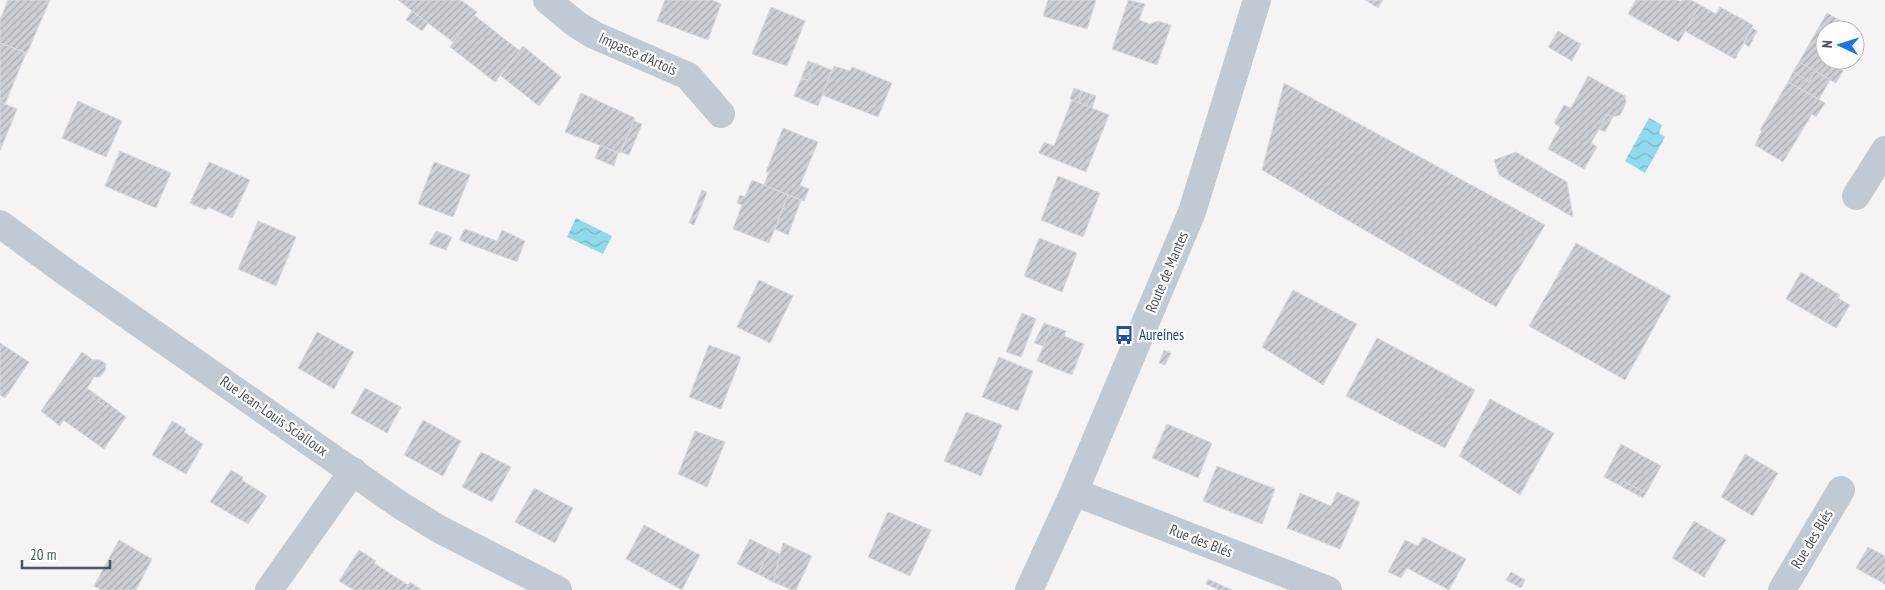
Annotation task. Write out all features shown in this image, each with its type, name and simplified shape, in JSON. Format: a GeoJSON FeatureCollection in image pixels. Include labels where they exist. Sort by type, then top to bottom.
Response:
{"type":"FeatureCollection","features":[{"type":"Feature","properties":{"kind":"street","name":"Impasse d'Artois"},"geometry":{"type":"LineString","coordinates":[[547,0],[576,24],[594,35],[688,76],[721,114]]}},
{"type":"Feature","properties":{"kind":"street","name":"Route de Mantes"},"geometry":{"type":"LineString","coordinates":[[1030,590],[1074,492],[1192,212],[1257,0]]}},
{"type":"Feature","properties":{"kind":"street"},"geometry":{"type":"LineString","coordinates":[[1856,196],[1885,150]]}},
{"type":"Feature","properties":{"kind":"street","name":"Rue Jean-Louis Scialloux"},"geometry":{"type":"LineString","coordinates":[[0,224],[64,271],[400,505],[439,529],[558,590]]}},
{"type":"Feature","properties":{"kind":"street"},"geometry":{"type":"LineString","coordinates":[[270,590],[353,471]]}},
{"type":"Feature","properties":{"kind":"street","name":"Rue des Blés"},"geometry":{"type":"LineString","coordinates":[[1784,589],[1841,490]]}},
{"type":"Feature","properties":{"kind":"street","name":"Rue des Blés"},"geometry":{"type":"LineString","coordinates":[[1074,492],[1328,590]]}},
{"type":"Feature","properties":{"kind":"water"},"geometry":{"type":"Polygon","coordinates":[[[1649,118],[1662,125],[1659,133],[1665,137],[1645,173],[1625,161],[1649,118]]]}},
{"type":"Feature","properties":{"kind":"water"},"geometry":{"type":"Polygon","coordinates":[[[576,218],[612,236],[603,254],[567,237],[576,218]]]}},
{"type":"Feature","properties":{"kind":"building"},"geometry":{"type":"Polygon","coordinates":[[[8,0],[50,0],[27,53],[0,43],[0,20],[8,0]]]}},
{"type":"Feature","properties":{"kind":"building"},"geometry":{"type":"Polygon","coordinates":[[[398,0],[461,0],[477,12],[453,42],[398,0]]]}},
{"type":"Feature","properties":{"kind":"building"},"geometry":{"type":"Polygon","coordinates":[[[665,0],[712,0],[721,4],[708,40],[657,21],[665,0]]]}},
{"type":"Feature","properties":{"kind":"building"},"geometry":{"type":"Polygon","coordinates":[[[1048,0],[1096,0],[1087,29],[1043,16],[1048,0]]]}},
{"type":"Feature","properties":{"kind":"building"},"geometry":{"type":"Polygon","coordinates":[[[1128,0],[1145,4],[1143,9],[1127,4],[1128,0]]]}},
{"type":"Feature","properties":{"kind":"building"},"geometry":{"type":"Polygon","coordinates":[[[1365,0],[1383,0],[1378,8],[1365,0]]]}},
{"type":"Feature","properties":{"kind":"building"},"geometry":{"type":"Polygon","coordinates":[[[1636,0],[1678,0],[1681,2],[1682,0],[1691,0],[1700,5],[1679,42],[1628,14],[1636,0]]]}},
{"type":"Feature","properties":{"kind":"building"},"geometry":{"type":"Polygon","coordinates":[[[1127,4],[1143,9],[1139,20],[1150,24],[1158,21],[1171,25],[1157,65],[1112,49],[1127,4]]]}},
{"type":"Feature","properties":{"kind":"building"},"geometry":{"type":"Polygon","coordinates":[[[1700,5],[1716,14],[1720,7],[1753,25],[1735,59],[1685,31],[1700,5]]]}},
{"type":"Feature","properties":{"kind":"building"},"geometry":{"type":"Polygon","coordinates":[[[771,7],[805,21],[787,66],[752,54],[771,7]]]}},
{"type":"Feature","properties":{"kind":"building"},"geometry":{"type":"Polygon","coordinates":[[[412,11],[428,23],[422,31],[406,20],[412,11]]]}},
{"type":"Feature","properties":{"kind":"building"},"geometry":{"type":"Polygon","coordinates":[[[1827,13],[1839,20],[1823,20],[1827,13]]]}},
{"type":"Feature","properties":{"kind":"building"},"geometry":{"type":"Polygon","coordinates":[[[474,15],[520,51],[495,82],[450,47],[474,15]]]}},
{"type":"Feature","properties":{"kind":"building"},"geometry":{"type":"Polygon","coordinates":[[[1752,28],[1757,31],[1749,47],[1744,43],[1752,28]]]}},
{"type":"Feature","properties":{"kind":"building"},"geometry":{"type":"Polygon","coordinates":[[[1558,31],[1581,44],[1572,61],[1548,47],[1558,31]]]}},
{"type":"Feature","properties":{"kind":"building"},"geometry":{"type":"Polygon","coordinates":[[[1815,34],[1815,70],[1843,71],[1836,83],[1799,62],[1815,34]]]}},
{"type":"Feature","properties":{"kind":"building"},"geometry":{"type":"Polygon","coordinates":[[[0,43],[26,53],[5,104],[0,102],[0,43]]]}},
{"type":"Feature","properties":{"kind":"building"},"geometry":{"type":"Polygon","coordinates":[[[523,46],[561,77],[539,106],[501,76],[523,46]]]}},
{"type":"Feature","properties":{"kind":"building"},"geometry":{"type":"Polygon","coordinates":[[[808,61],[814,63],[808,80],[801,79],[808,61]]]}},
{"type":"Feature","properties":{"kind":"building"},"geometry":{"type":"Polygon","coordinates":[[[1799,62],[1815,71],[1809,82],[1793,72],[1799,62]]]}},
{"type":"Feature","properties":{"kind":"building"},"geometry":{"type":"Polygon","coordinates":[[[814,63],[832,70],[818,106],[794,96],[801,79],[808,80],[814,63]]]}},
{"type":"Feature","properties":{"kind":"building"},"geometry":{"type":"Polygon","coordinates":[[[834,66],[850,71],[852,67],[892,83],[878,117],[822,95],[834,66]]]}},
{"type":"Feature","properties":{"kind":"building"},"geometry":{"type":"Polygon","coordinates":[[[1815,71],[1830,80],[1819,99],[1788,82],[1793,72],[1809,82],[1815,71]]]}},
{"type":"Feature","properties":{"kind":"building"},"geometry":{"type":"Polygon","coordinates":[[[1588,76],[1625,96],[1626,103],[1620,115],[1613,117],[1607,115],[1591,143],[1597,147],[1584,169],[1548,149],[1560,127],[1554,123],[1564,105],[1571,108],[1588,76]]]}},
{"type":"Feature","properties":{"kind":"building"},"geometry":{"type":"Polygon","coordinates":[[[1788,82],[1825,103],[1816,117],[1812,114],[1783,162],[1755,145],[1762,131],[1760,130],[1788,82]]]}},
{"type":"Feature","properties":{"kind":"building"},"geometry":{"type":"Polygon","coordinates":[[[1284,83],[1545,225],[1496,307],[1262,170],[1284,83]]]}},
{"type":"Feature","properties":{"kind":"building"},"geometry":{"type":"Polygon","coordinates":[[[1074,88],[1082,91],[1078,103],[1070,99],[1074,88]]]}},
{"type":"Feature","properties":{"kind":"building"},"geometry":{"type":"Polygon","coordinates":[[[1082,91],[1091,94],[1087,106],[1078,103],[1082,91]]]}},
{"type":"Feature","properties":{"kind":"building"},"geometry":{"type":"Polygon","coordinates":[[[581,93],[635,118],[620,153],[565,132],[581,93]]]}},
{"type":"Feature","properties":{"kind":"building"},"geometry":{"type":"Polygon","coordinates":[[[1091,94],[1096,96],[1092,108],[1087,106],[1091,94]]]}},
{"type":"Feature","properties":{"kind":"building"},"geometry":{"type":"Polygon","coordinates":[[[1072,100],[1109,115],[1086,172],[1039,153],[1044,142],[1054,146],[1072,100]]]}},
{"type":"Feature","properties":{"kind":"building"},"geometry":{"type":"Polygon","coordinates":[[[78,101],[122,121],[106,157],[62,138],[78,101]]]}},
{"type":"Feature","properties":{"kind":"building"},"geometry":{"type":"Polygon","coordinates":[[[0,102],[17,109],[0,151],[0,102]]]}},
{"type":"Feature","properties":{"kind":"building"},"geometry":{"type":"Polygon","coordinates":[[[1607,115],[1613,117],[1605,132],[1599,129],[1607,115]]]}},
{"type":"Feature","properties":{"kind":"building"},"geometry":{"type":"Polygon","coordinates":[[[634,121],[642,124],[629,155],[621,152],[634,121]]]}},
{"type":"Feature","properties":{"kind":"building"},"geometry":{"type":"Polygon","coordinates":[[[783,128],[818,142],[800,185],[809,189],[804,201],[764,185],[769,172],[766,172],[783,128]]]}},
{"type":"Feature","properties":{"kind":"building"},"geometry":{"type":"Polygon","coordinates":[[[600,145],[618,153],[614,166],[595,158],[600,145]]]}},
{"type":"Feature","properties":{"kind":"building"},"geometry":{"type":"Polygon","coordinates":[[[120,151],[171,173],[156,208],[105,186],[120,151]]]}},
{"type":"Feature","properties":{"kind":"building"},"geometry":{"type":"Polygon","coordinates":[[[1516,152],[1567,182],[1573,217],[1499,175],[1494,160],[1516,152]]]}},
{"type":"Feature","properties":{"kind":"building"},"geometry":{"type":"Polygon","coordinates":[[[209,162],[250,180],[232,218],[208,207],[206,210],[190,203],[209,162]]]}},
{"type":"Feature","properties":{"kind":"building"},"geometry":{"type":"Polygon","coordinates":[[[434,162],[470,175],[453,217],[418,204],[434,162]]]}},
{"type":"Feature","properties":{"kind":"building"},"geometry":{"type":"Polygon","coordinates":[[[1058,176],[1100,193],[1083,237],[1041,220],[1058,176]]]}},
{"type":"Feature","properties":{"kind":"building"},"geometry":{"type":"Polygon","coordinates":[[[752,180],[788,195],[769,243],[733,229],[742,205],[737,203],[740,195],[745,197],[752,180]]]}},
{"type":"Feature","properties":{"kind":"building"},"geometry":{"type":"Polygon","coordinates":[[[702,190],[707,192],[694,225],[689,223],[702,190]]]}},
{"type":"Feature","properties":{"kind":"building"},"geometry":{"type":"Polygon","coordinates":[[[788,195],[801,200],[788,235],[775,229],[788,195]]]}},
{"type":"Feature","properties":{"kind":"building"},"geometry":{"type":"Polygon","coordinates":[[[258,221],[296,237],[276,286],[238,269],[258,221]]]}},
{"type":"Feature","properties":{"kind":"building"},"geometry":{"type":"Polygon","coordinates":[[[465,229],[497,241],[502,230],[525,241],[517,262],[459,240],[465,229]]]}},
{"type":"Feature","properties":{"kind":"building"},"geometry":{"type":"Polygon","coordinates":[[[436,231],[452,237],[446,250],[429,244],[436,231]]]}},
{"type":"Feature","properties":{"kind":"building"},"geometry":{"type":"Polygon","coordinates":[[[1039,238],[1077,253],[1062,292],[1024,276],[1039,238]]]}},
{"type":"Feature","properties":{"kind":"building"},"geometry":{"type":"Polygon","coordinates":[[[1576,243],[1671,296],[1625,380],[1529,326],[1576,243]]]}},
{"type":"Feature","properties":{"kind":"building"},"geometry":{"type":"Polygon","coordinates":[[[1801,272],[1840,295],[1824,321],[1786,299],[1801,272]]]}},
{"type":"Feature","properties":{"kind":"building"},"geometry":{"type":"Polygon","coordinates":[[[759,280],[793,296],[770,343],[737,327],[759,280]]]}},
{"type":"Feature","properties":{"kind":"building"},"geometry":{"type":"Polygon","coordinates":[[[1293,290],[1357,324],[1323,385],[1262,347],[1293,290]]]}},
{"type":"Feature","properties":{"kind":"building"},"geometry":{"type":"Polygon","coordinates":[[[1838,298],[1850,305],[1836,328],[1824,321],[1838,298]]]}},
{"type":"Feature","properties":{"kind":"building"},"geometry":{"type":"Polygon","coordinates":[[[1022,313],[1036,319],[1021,357],[1006,352],[1022,313]]]}},
{"type":"Feature","properties":{"kind":"building"},"geometry":{"type":"Polygon","coordinates":[[[1044,323],[1052,326],[1043,346],[1034,343],[1044,323]]]}},
{"type":"Feature","properties":{"kind":"building"},"geometry":{"type":"Polygon","coordinates":[[[1052,326],[1066,331],[1064,336],[1084,344],[1072,375],[1037,361],[1052,326]]]}},
{"type":"Feature","properties":{"kind":"building"},"geometry":{"type":"Polygon","coordinates":[[[317,332],[354,352],[334,389],[298,368],[317,332]]]}},
{"type":"Feature","properties":{"kind":"building"},"geometry":{"type":"Polygon","coordinates":[[[1377,338],[1475,390],[1445,448],[1346,396],[1377,338]]]}},
{"type":"Feature","properties":{"kind":"building"},"geometry":{"type":"Polygon","coordinates":[[[0,343],[29,362],[5,398],[0,395],[0,343]]]}},
{"type":"Feature","properties":{"kind":"building"},"geometry":{"type":"Polygon","coordinates":[[[709,345],[741,357],[721,409],[689,397],[709,345]]]}},
{"type":"Feature","properties":{"kind":"building"},"geometry":{"type":"Polygon","coordinates":[[[1164,350],[1171,353],[1165,365],[1159,363],[1164,350]]]}},
{"type":"Feature","properties":{"kind":"building"},"geometry":{"type":"Polygon","coordinates":[[[82,352],[93,360],[100,360],[106,364],[105,371],[100,377],[94,377],[87,388],[94,393],[92,397],[106,407],[109,404],[126,417],[104,449],[63,420],[60,426],[41,411],[82,352]]]}},
{"type":"Feature","properties":{"kind":"building"},"geometry":{"type":"Polygon","coordinates":[[[999,357],[1033,371],[1018,411],[982,397],[999,357]]]}},
{"type":"Feature","properties":{"kind":"building"},"geometry":{"type":"Polygon","coordinates":[[[365,388],[401,407],[387,433],[351,413],[365,388]]]}},
{"type":"Feature","properties":{"kind":"building"},"geometry":{"type":"Polygon","coordinates":[[[94,393],[109,404],[106,407],[92,397],[94,393]]]}},
{"type":"Feature","properties":{"kind":"building"},"geometry":{"type":"Polygon","coordinates":[[[1490,399],[1554,433],[1520,495],[1459,456],[1490,399]]]}},
{"type":"Feature","properties":{"kind":"building"},"geometry":{"type":"Polygon","coordinates":[[[966,412],[1002,425],[981,476],[944,461],[966,412]]]}},
{"type":"Feature","properties":{"kind":"building"},"geometry":{"type":"Polygon","coordinates":[[[423,420],[461,441],[443,476],[404,455],[423,420]]]}},
{"type":"Feature","properties":{"kind":"building"},"geometry":{"type":"Polygon","coordinates":[[[172,421],[186,429],[184,432],[203,444],[186,474],[152,455],[172,421]]]}},
{"type":"Feature","properties":{"kind":"building"},"geometry":{"type":"Polygon","coordinates":[[[1167,424],[1212,443],[1198,478],[1152,458],[1167,424]]]}},
{"type":"Feature","properties":{"kind":"building"},"geometry":{"type":"Polygon","coordinates":[[[695,431],[725,442],[707,487],[678,474],[695,431]]]}},
{"type":"Feature","properties":{"kind":"building"},"geometry":{"type":"Polygon","coordinates":[[[1621,444],[1661,466],[1646,493],[1623,481],[1621,486],[1604,477],[1621,444]]]}},
{"type":"Feature","properties":{"kind":"building"},"geometry":{"type":"Polygon","coordinates":[[[481,452],[511,467],[492,502],[462,487],[481,452]]]}},
{"type":"Feature","properties":{"kind":"building"},"geometry":{"type":"Polygon","coordinates":[[[1745,454],[1778,473],[1753,516],[1721,497],[1745,454]]]}},
{"type":"Feature","properties":{"kind":"building"},"geometry":{"type":"Polygon","coordinates":[[[1217,466],[1275,489],[1262,524],[1203,501],[1217,466]]]}},
{"type":"Feature","properties":{"kind":"building"},"geometry":{"type":"Polygon","coordinates":[[[231,470],[243,477],[242,480],[267,496],[248,524],[210,502],[231,470]]]}},
{"type":"Feature","properties":{"kind":"building"},"geometry":{"type":"Polygon","coordinates":[[[1623,481],[1646,493],[1643,498],[1621,486],[1623,481]]]}},
{"type":"Feature","properties":{"kind":"building"},"geometry":{"type":"Polygon","coordinates":[[[534,488],[573,508],[555,543],[515,522],[534,488]]]}},
{"type":"Feature","properties":{"kind":"building"},"geometry":{"type":"Polygon","coordinates":[[[1337,492],[1360,502],[1340,549],[1287,528],[1300,493],[1331,506],[1337,492]]]}},
{"type":"Feature","properties":{"kind":"building"},"geometry":{"type":"Polygon","coordinates":[[[888,512],[931,530],[910,576],[868,557],[888,512]]]}},
{"type":"Feature","properties":{"kind":"building"},"geometry":{"type":"Polygon","coordinates":[[[1694,521],[1726,540],[1704,577],[1672,558],[1694,521]]]}},
{"type":"Feature","properties":{"kind":"building"},"geometry":{"type":"Polygon","coordinates":[[[644,525],[700,555],[682,590],[626,559],[644,525]]]}},
{"type":"Feature","properties":{"kind":"building"},"geometry":{"type":"Polygon","coordinates":[[[1423,537],[1466,559],[1449,590],[1407,568],[1401,578],[1388,572],[1405,540],[1418,546],[1423,537]]]}},
{"type":"Feature","properties":{"kind":"building"},"geometry":{"type":"Polygon","coordinates":[[[750,539],[770,549],[758,574],[737,564],[750,539]]]}},
{"type":"Feature","properties":{"kind":"building"},"geometry":{"type":"Polygon","coordinates":[[[119,540],[152,559],[136,590],[101,590],[94,586],[119,540]]]}},
{"type":"Feature","properties":{"kind":"building"},"geometry":{"type":"Polygon","coordinates":[[[783,543],[812,556],[796,590],[773,582],[783,543]]]}},
{"type":"Feature","properties":{"kind":"building"},"geometry":{"type":"Polygon","coordinates":[[[1868,547],[1885,556],[1885,584],[1856,568],[1868,547]]]}},
{"type":"Feature","properties":{"kind":"building"},"geometry":{"type":"Polygon","coordinates":[[[770,549],[780,554],[773,582],[758,574],[770,549]]]}},
{"type":"Feature","properties":{"kind":"building"},"geometry":{"type":"Polygon","coordinates":[[[359,550],[376,561],[374,563],[408,585],[405,590],[354,590],[339,581],[359,550]]]}},
{"type":"Feature","properties":{"kind":"building"},"geometry":{"type":"Polygon","coordinates":[[[1511,572],[1525,580],[1521,588],[1506,580],[1511,572]]]}},
{"type":"Feature","properties":{"kind":"building"},"geometry":{"type":"Polygon","coordinates":[[[1208,579],[1232,590],[1219,590],[1206,584],[1208,579]]]}},
{"type":"Feature","properties":{"kind":"building"},"geometry":{"type":"Polygon","coordinates":[[[410,582],[422,590],[405,590],[410,582]]]}},
{"type":"Feature","properties":{"kind":"place","name":"Aureines"},"geometry":{"type":"Point","coordinates":[1124,335]}}]}
